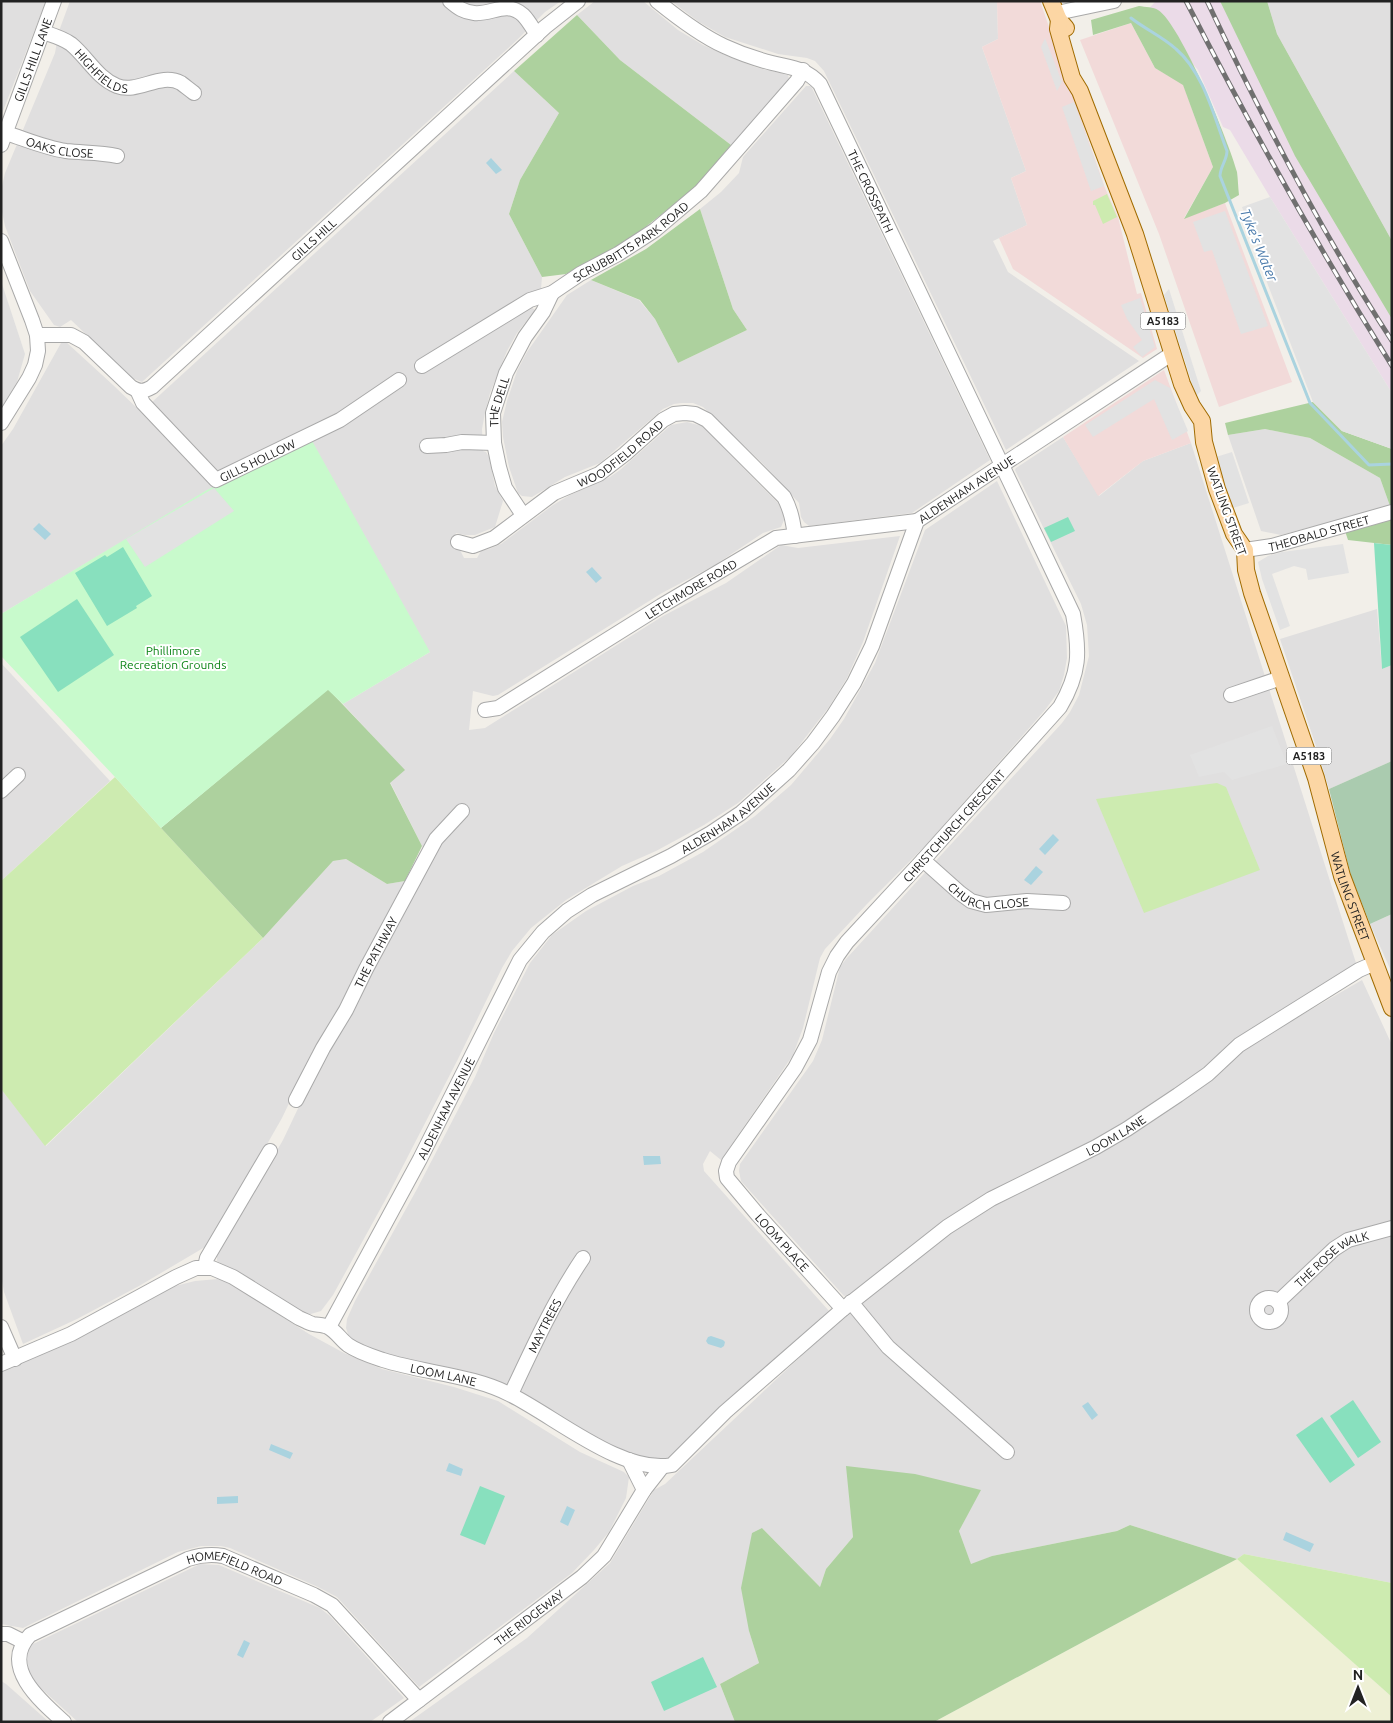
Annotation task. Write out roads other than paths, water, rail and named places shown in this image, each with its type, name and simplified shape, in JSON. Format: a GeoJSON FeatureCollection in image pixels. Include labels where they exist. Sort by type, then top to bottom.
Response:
{"type":"FeatureCollection","features":[{"type":"Feature","properties":{"kind":"main road","name":"WATLING STREET"},"geometry":{"type":"LineString","coordinates":[[1056,12],[1067,28],[1079,76],[1080,91],[1135,234],[1184,388],[1192,406],[1202,421],[1204,442],[1217,489],[1234,534],[1245,550],[1246,570],[1252,593],[1316,778],[1342,876],[1375,963]]}},
{"type":"Feature","properties":{"kind":"main road","name":"A5183"},"geometry":{"type":"LineString","coordinates":[[1375,963],[1392,1008]]}},
{"type":"Feature","properties":{"kind":"street","name":"GILLS HILL LANE"},"geometry":{"type":"LineString","coordinates":[[3,139],[54,1]]}},
{"type":"Feature","properties":{"kind":"street"},"geometry":{"type":"LineString","coordinates":[[450,1],[461,10],[476,14],[502,7],[513,9],[523,16],[537,35]]}},
{"type":"Feature","properties":{"kind":"street","name":"GILLS HILL"},"geometry":{"type":"LineString","coordinates":[[138,392],[144,392],[152,387],[544,27],[578,1]]}},
{"type":"Feature","properties":{"kind":"street","name":"THE CROSSPATH"},"geometry":{"type":"LineString","coordinates":[[657,1],[688,25],[724,46],[757,58],[803,70],[820,84],[1003,465]]}},
{"type":"Feature","properties":{"kind":"street"},"geometry":{"type":"LineString","coordinates":[[1056,12],[1114,1]]}},
{"type":"Feature","properties":{"kind":"street","name":"HIGHFIELDS"},"geometry":{"type":"LineString","coordinates":[[43,32],[59,37],[71,44],[98,73],[118,86],[129,88],[161,80],[170,80],[180,83],[194,92]]}},
{"type":"Feature","properties":{"kind":"street","name":"SCRUBBITTS PARK ROAD"},"geometry":{"type":"LineString","coordinates":[[422,366],[530,300],[552,293],[580,274],[641,240],[676,214],[701,191],[798,80],[803,70]]}},
{"type":"Feature","properties":{"kind":"street","name":"OAKS CLOSE"},"geometry":{"type":"LineString","coordinates":[[3,139],[42,145],[65,151],[117,156]]}},
{"type":"Feature","properties":{"kind":"street"},"geometry":{"type":"LineString","coordinates":[[1,241],[37,335],[38,351],[35,365],[29,378],[1,423]]}},
{"type":"Feature","properties":{"kind":"street","name":"THE DELL"},"geometry":{"type":"LineString","coordinates":[[522,515],[505,488],[494,443],[494,413],[506,373],[526,337],[543,312],[552,293]]}},
{"type":"Feature","properties":{"kind":"street"},"geometry":{"type":"LineString","coordinates":[[37,335],[71,335],[84,342],[138,392]]}},
{"type":"Feature","properties":{"kind":"street","name":"ALDENHAM AVENUE"},"geometry":{"type":"LineString","coordinates":[[329,1327],[420,1159],[520,960],[543,932],[567,911],[599,891],[671,856],[711,833],[741,813],[789,770],[813,743],[854,683],[872,646],[916,522],[1173,352]]}},
{"type":"Feature","properties":{"kind":"street","name":"GILLS HOLLOW"},"geometry":{"type":"LineString","coordinates":[[138,392],[143,403],[216,480],[340,420],[399,380]]}},
{"type":"Feature","properties":{"kind":"street","name":"WOODFIELD ROAD"},"geometry":{"type":"LineString","coordinates":[[458,542],[473,546],[494,538],[522,515],[554,494],[599,474],[663,420],[674,414],[684,413],[695,414],[707,420],[784,497],[793,518],[795,536]]}},
{"type":"Feature","properties":{"kind":"street"},"geometry":{"type":"LineString","coordinates":[[426,446],[462,442],[494,443]]}},
{"type":"Feature","properties":{"kind":"street","name":"CHRISTCHURCH CRESCENT"},"geometry":{"type":"LineString","coordinates":[[726,1171],[729,1162],[795,1068],[810,1040],[830,972],[837,956],[847,942],[1060,707],[1070,690],[1077,664],[1078,642],[1073,614],[1003,465]]}},
{"type":"Feature","properties":{"kind":"street","name":"THEOBALD STREET"},"geometry":{"type":"LineString","coordinates":[[1245,550],[1272,546],[1392,512]]}},
{"type":"Feature","properties":{"kind":"street","name":"LETCHMORE ROAD"},"geometry":{"type":"LineString","coordinates":[[485,710],[498,708],[652,611],[706,581],[776,538],[916,522]]}},
{"type":"Feature","properties":{"kind":"street"},"geometry":{"type":"LineString","coordinates":[[1231,695],[1281,678]]}},
{"type":"Feature","properties":{"kind":"street"},"geometry":{"type":"LineString","coordinates":[[1,791],[18,776]]}},
{"type":"Feature","properties":{"kind":"street","name":"THE PATHWAY"},"geometry":{"type":"LineString","coordinates":[[296,1100],[323,1048],[346,1010],[436,839],[462,811]]}},
{"type":"Feature","properties":{"kind":"street","name":"CHURCH CLOSE"},"geometry":{"type":"LineString","coordinates":[[923,860],[971,901],[986,905],[1027,901],[1062,903]]}},
{"type":"Feature","properties":{"kind":"street","name":"LOOM LANE"},"geometry":{"type":"LineString","coordinates":[[205,1267],[233,1277],[311,1324],[329,1327],[347,1344],[383,1360],[486,1385],[511,1394],[578,1435],[629,1460],[662,1467],[672,1465],[725,1412],[847,1306],[947,1226],[991,1199],[1096,1147],[1127,1129],[1202,1078],[1239,1045],[1359,970],[1375,963]]}},
{"type":"Feature","properties":{"kind":"street"},"geometry":{"type":"LineString","coordinates":[[1,1364],[71,1334],[176,1276],[196,1268],[205,1267],[207,1258],[270,1151]]}},
{"type":"Feature","properties":{"kind":"street","name":"LOOM PLACE"},"geometry":{"type":"LineString","coordinates":[[726,1171],[727,1178],[758,1215],[847,1306]]}},
{"type":"Feature","properties":{"kind":"street","name":"THE ROSE WALK"},"geometry":{"type":"LineString","coordinates":[[1278,1302],[1334,1249],[1348,1240],[1392,1228]]}},
{"type":"Feature","properties":{"kind":"street","name":"MAYTREES"},"geometry":{"type":"LineString","coordinates":[[511,1394],[563,1287],[583,1258]]}},
{"type":"Feature","properties":{"kind":"street"},"geometry":{"type":"LineString","coordinates":[[847,1306],[888,1347],[1006,1452]]}},
{"type":"Feature","properties":{"kind":"street"},"geometry":{"type":"LineString","coordinates":[[1,1327],[15,1359]]}},
{"type":"Feature","properties":{"kind":"street"},"geometry":{"type":"LineString","coordinates":[[629,1460],[644,1490]]}},
{"type":"Feature","properties":{"kind":"street","name":"THE RIDGEWAY"},"geometry":{"type":"LineString","coordinates":[[390,1722],[582,1577],[604,1556],[644,1490],[662,1467]]}},
{"type":"Feature","properties":{"kind":"street","name":"HOMEFIELD ROAD"},"geometry":{"type":"LineString","coordinates":[[22,1641],[30,1635],[188,1559],[198,1555],[223,1556],[314,1595],[332,1605],[419,1700]]}},
{"type":"Feature","properties":{"kind":"street"},"geometry":{"type":"LineString","coordinates":[[1,1634],[8,1634],[22,1641],[16,1648],[11,1672],[64,1722]]}},
{"type":"Feature","properties":{"kind":"water"},"geometry":{"type":"Polygon","coordinates":[[[491,158],[502,170],[496,174],[486,163],[491,158]]]}},
{"type":"Feature","properties":{"kind":"water"},"geometry":{"type":"Polygon","coordinates":[[[39,523],[51,534],[45,540],[33,529],[39,523]]]}},
{"type":"Feature","properties":{"kind":"water"},"geometry":{"type":"Polygon","coordinates":[[[592,567],[602,578],[596,583],[586,572],[592,567]]]}},
{"type":"Feature","properties":{"kind":"water"},"geometry":{"type":"Polygon","coordinates":[[[1053,834],[1059,840],[1045,855],[1039,849],[1053,834]]]}},
{"type":"Feature","properties":{"kind":"water"},"geometry":{"type":"Polygon","coordinates":[[[1036,866],[1043,872],[1031,885],[1024,880],[1036,866]]]}},
{"type":"Feature","properties":{"kind":"water"},"geometry":{"type":"Polygon","coordinates":[[[643,1156],[660,1156],[661,1164],[644,1165],[643,1156]]]}},
{"type":"Feature","properties":{"kind":"water"},"geometry":{"type":"Polygon","coordinates":[[[711,1336],[723,1340],[725,1342],[724,1346],[721,1348],[708,1344],[706,1341],[711,1336]]]}},
{"type":"Feature","properties":{"kind":"water"},"geometry":{"type":"Polygon","coordinates":[[[1088,1402],[1098,1415],[1092,1420],[1082,1406],[1088,1402]]]}},
{"type":"Feature","properties":{"kind":"water"},"geometry":{"type":"Polygon","coordinates":[[[271,1444],[293,1453],[290,1459],[269,1450],[271,1444]]]}},
{"type":"Feature","properties":{"kind":"water"},"geometry":{"type":"Polygon","coordinates":[[[449,1463],[463,1469],[461,1476],[446,1471],[449,1463]]]}},
{"type":"Feature","properties":{"kind":"water"},"geometry":{"type":"Polygon","coordinates":[[[238,1496],[238,1503],[217,1504],[217,1497],[238,1496]]]}},
{"type":"Feature","properties":{"kind":"water"},"geometry":{"type":"Polygon","coordinates":[[[567,1506],[575,1510],[568,1526],[560,1522],[567,1506]]]}},
{"type":"Feature","properties":{"kind":"water"},"geometry":{"type":"Polygon","coordinates":[[[1286,1532],[1314,1544],[1310,1552],[1283,1540],[1286,1532]]]}},
{"type":"Feature","properties":{"kind":"water"},"geometry":{"type":"Polygon","coordinates":[[[244,1640],[250,1643],[243,1658],[237,1655],[244,1640]]]}},
{"type":"Feature","properties":{"kind":"waterway","name":"Tyke's Water"},"geometry":{"type":"LineString","coordinates":[[1131,18],[1176,49],[1186,59],[1201,83],[1213,110],[1227,151],[1220,176],[1310,403],[1369,465],[1392,464]]}},
{"type":"Feature","properties":{"kind":"railway"},"geometry":{"type":"LineString","coordinates":[[1186,1],[1285,186],[1392,366]]}},
{"type":"Feature","properties":{"kind":"railway"},"geometry":{"type":"LineString","coordinates":[[1207,1],[1249,88],[1317,217],[1392,341]]}},
{"type":"Feature","properties":{"kind":"park label","name":"Phillimore Recreation Grounds"},"geometry":{"type":"Point","coordinates":[173,657]}}]}
